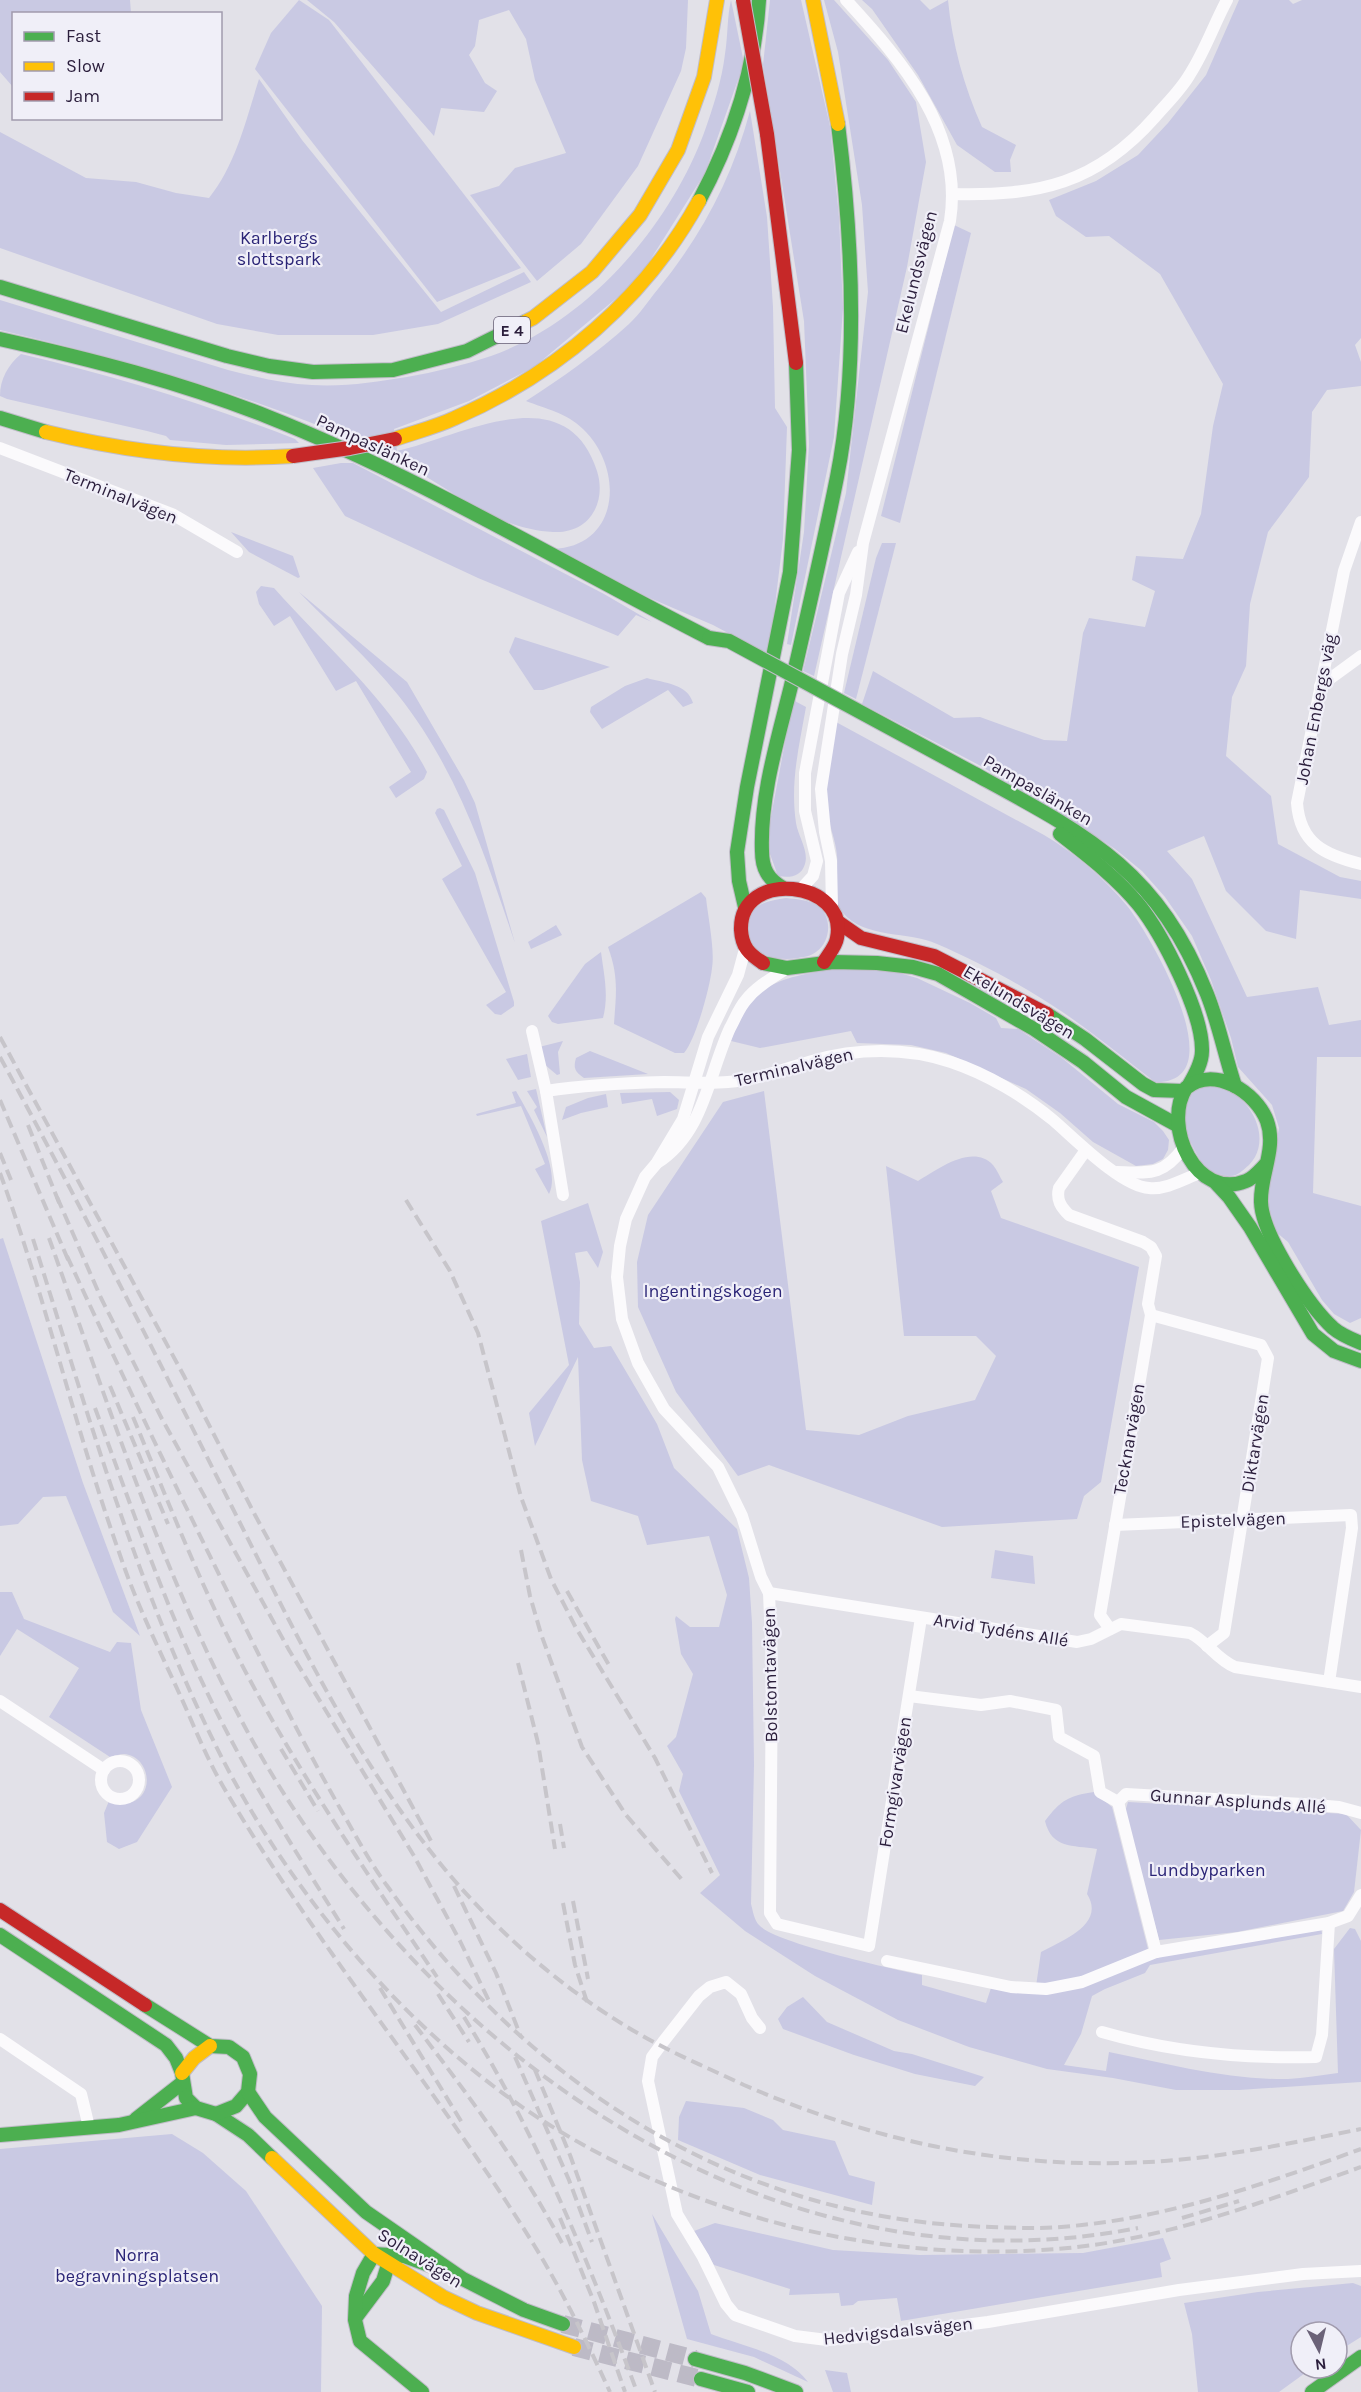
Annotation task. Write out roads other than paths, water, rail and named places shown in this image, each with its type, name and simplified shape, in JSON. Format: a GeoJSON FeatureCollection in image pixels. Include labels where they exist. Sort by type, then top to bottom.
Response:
{"type":"FeatureCollection","features":[{"type":"Feature","properties":{"kind":"main road","name":"E 4"},"geometry":{"type":"LineString","coordinates":[[0,287],[233,358],[314,372],[362,372],[408,366],[464,351],[508,332],[556,303],[592,273],[632,227],[657,191],[687,131],[702,87],[717,0]]}},
{"type":"Feature","properties":{"kind":"main road"},"geometry":{"type":"LineString","coordinates":[[743,0],[767,134],[792,321],[798,392],[799,450],[790,572],[776,653],[747,787],[737,852],[739,881],[745,907],[741,927],[745,950],[762,964],[786,969],[824,963],[833,951],[838,933],[838,922],[832,907],[819,896],[801,889],[783,888],[765,893],[745,907]]}},
{"type":"Feature","properties":{"kind":"main road"},"geometry":{"type":"LineString","coordinates":[[0,418],[117,450],[172,457],[249,460],[316,455],[395,439],[480,409],[541,375],[597,331],[649,278],[692,217],[726,149],[751,63],[759,0]]}},
{"type":"Feature","properties":{"kind":"main road"},"geometry":{"type":"LineString","coordinates":[[783,888],[769,877],[764,869],[762,837],[773,766],[838,468],[851,329],[846,182],[839,123],[824,42],[813,0]]}},
{"type":"Feature","properties":{"kind":"main road","name":"Pampaslänken"},"geometry":{"type":"LineString","coordinates":[[0,339],[151,377],[267,416],[417,485],[709,638],[729,641],[973,778],[1091,841],[1122,865],[1154,898],[1176,931],[1208,996],[1225,1059],[1235,1086]]}},
{"type":"Feature","properties":{"kind":"main road","name":"Pampaslänken"},"geometry":{"type":"LineString","coordinates":[[973,778],[1056,831],[1117,882],[1140,906],[1158,932],[1187,997],[1201,1036],[1203,1050],[1200,1062],[1186,1088]]}},
{"type":"Feature","properties":{"kind":"main road","name":"Ekelundsvägen"},"geometry":{"type":"LineString","coordinates":[[838,922],[861,938],[934,956],[1042,1011],[1085,1039],[1154,1090],[1186,1088],[1211,1079],[1235,1086],[1257,1104],[1265,1117],[1269,1135],[1261,1202],[1262,1215],[1268,1233],[1318,1312],[1340,1334],[1358,1340]]}},
{"type":"Feature","properties":{"kind":"main road","name":"Ekelundsvägen"},"geometry":{"type":"LineString","coordinates":[[824,963],[873,962],[928,970],[1032,1027],[1084,1063],[1133,1102],[1177,1125]]}},
{"type":"Feature","properties":{"kind":"main road"},"geometry":{"type":"LineString","coordinates":[[1186,1088],[1176,1113],[1177,1125],[1184,1147],[1200,1173],[1225,1186],[1243,1185],[1252,1180],[1267,1163]]}},
{"type":"Feature","properties":{"kind":"main road"},"geometry":{"type":"LineString","coordinates":[[1215,1182],[1233,1199],[1247,1218],[1287,1294],[1311,1331],[1319,1341],[1361,1371]]}},
{"type":"Feature","properties":{"kind":"main road"},"geometry":{"type":"LineString","coordinates":[[1343,1356],[1361,1361]]}},
{"type":"Feature","properties":{"kind":"main road","name":"Solnavägen"},"geometry":{"type":"LineString","coordinates":[[0,1910],[158,2016],[210,2046],[229,2048],[243,2057],[250,2074],[248,2092],[265,2117],[366,2212],[463,2279],[524,2310],[563,2324]]}},
{"type":"Feature","properties":{"kind":"main road"},"geometry":{"type":"LineString","coordinates":[[0,1935],[166,2045],[176,2058],[186,2097],[196,2108],[130,2123],[0,2135]]}},
{"type":"Feature","properties":{"kind":"main road"},"geometry":{"type":"LineString","coordinates":[[130,2123],[182,2078],[187,2064],[196,2054],[210,2046]]}},
{"type":"Feature","properties":{"kind":"main road"},"geometry":{"type":"LineString","coordinates":[[216,2114],[236,2106],[248,2092]]}},
{"type":"Feature","properties":{"kind":"main road","name":"Solnavägen"},"geometry":{"type":"LineString","coordinates":[[196,2108],[216,2114],[248,2134],[344,2226],[370,2259]]}},
{"type":"Feature","properties":{"kind":"main road"},"geometry":{"type":"LineString","coordinates":[[356,2317],[384,2280],[391,2259],[388,2243],[366,2212]]}},
{"type":"Feature","properties":{"kind":"main road"},"geometry":{"type":"LineString","coordinates":[[422,2392],[360,2341],[355,2330],[358,2288],[370,2259],[415,2259],[463,2279]]}},
{"type":"Feature","properties":{"kind":"main road","name":"Solnavägen"},"geometry":{"type":"LineString","coordinates":[[391,2259],[443,2297],[477,2313],[574,2347]]}},
{"type":"Feature","properties":{"kind":"main road"},"geometry":{"type":"LineString","coordinates":[[1312,2392],[1361,2356]]}},
{"type":"Feature","properties":{"kind":"main road"},"geometry":{"type":"LineString","coordinates":[[695,2360],[745,2373],[796,2392]]}},
{"type":"Feature","properties":{"kind":"main road"},"geometry":{"type":"LineString","coordinates":[[1331,2392],[1361,2372]]}},
{"type":"Feature","properties":{"kind":"main road"},"geometry":{"type":"LineString","coordinates":[[701,2379],[748,2392]]}},
{"type":"Feature","properties":{"kind":"street","name":"Ekelundsvägen"},"geometry":{"type":"LineString","coordinates":[[832,907],[831,861],[825,832],[821,789],[842,654],[856,595],[863,543],[950,221],[953,194],[950,163],[941,134],[928,105],[908,72],[846,0]]}},
{"type":"Feature","properties":{"kind":"street"},"geometry":{"type":"LineString","coordinates":[[953,194],[994,194],[1041,189],[1068,181],[1113,158],[1139,135],[1188,77],[1227,0]]}},
{"type":"Feature","properties":{"kind":"street","name":"Terminalvägen"},"geometry":{"type":"LineString","coordinates":[[0,448],[172,514],[237,552]]}},
{"type":"Feature","properties":{"kind":"street","name":"Johan Enbergs väg"},"geometry":{"type":"LineString","coordinates":[[1361,522],[1358,540],[1344,571],[1297,803],[1301,826],[1317,846],[1334,857],[1361,864]]}},
{"type":"Feature","properties":{"kind":"street","name":"Ekelundsvägen"},"geometry":{"type":"LineString","coordinates":[[801,889],[813,876],[817,861],[805,811],[804,792],[812,733],[839,593],[863,543]]}},
{"type":"Feature","properties":{"kind":"street"},"geometry":{"type":"LineString","coordinates":[[1320,686],[1361,656]]}},
{"type":"Feature","properties":{"kind":"street","name":"Bolstomtavägen"},"geometry":{"type":"LineString","coordinates":[[745,950],[738,975],[708,1037],[683,1119],[656,1164],[645,1177],[626,1219],[617,1276],[622,1319],[638,1363],[664,1409],[718,1467],[732,1492],[761,1577],[769,1593],[772,1666],[770,1913],[777,1924],[869,1946]]}},
{"type":"Feature","properties":{"kind":"street","name":"Bolstomtavägen"},"geometry":{"type":"LineString","coordinates":[[656,1164],[674,1152],[701,1108],[724,1043],[740,1009],[753,992],[786,969]]}},
{"type":"Feature","properties":{"kind":"street"},"geometry":{"type":"LineString","coordinates":[[532,1030],[546,1091],[563,1195]]}},
{"type":"Feature","properties":{"kind":"street","name":"Terminalvägen"},"geometry":{"type":"LineString","coordinates":[[546,1091],[615,1084],[710,1083],[751,1078],[833,1055],[857,1052],[926,1055],[969,1069],[1016,1094],[1053,1120],[1086,1150],[1133,1184],[1148,1188],[1166,1186],[1200,1173]]}},
{"type":"Feature","properties":{"kind":"street"},"geometry":{"type":"LineString","coordinates":[[1117,1172],[1160,1171],[1174,1161],[1184,1147]]}},
{"type":"Feature","properties":{"kind":"street","name":"Tecknarvägen"},"geometry":{"type":"LineString","coordinates":[[1086,1150],[1059,1188],[1061,1206],[1069,1215],[1143,1242],[1151,1247],[1156,1256],[1148,1304],[1151,1315],[1100,1615],[1110,1629]]}},
{"type":"Feature","properties":{"kind":"street","name":"Diktarvägen"},"geometry":{"type":"LineString","coordinates":[[1151,1315],[1261,1345],[1268,1358],[1224,1633],[1207,1646]]}},
{"type":"Feature","properties":{"kind":"street","name":"Epistelvägen"},"geometry":{"type":"LineString","coordinates":[[1115,1525],[1351,1515],[1353,1528],[1329,1682]]}},
{"type":"Feature","properties":{"kind":"street","name":"Arvid Tydéns Allé"},"geometry":{"type":"LineString","coordinates":[[769,1593],[1077,1642],[1091,1639],[1121,1624],[1190,1633],[1222,1661],[1234,1667],[1361,1687]]}},
{"type":"Feature","properties":{"kind":"street","name":"Formgivarvägen"},"geometry":{"type":"LineString","coordinates":[[869,1946],[921,1618]]}},
{"type":"Feature","properties":{"kind":"street"},"geometry":{"type":"LineString","coordinates":[[909,1696],[981,1705],[1010,1701],[1056,1710],[1059,1737],[1094,1756],[1100,1792],[1118,1802],[1156,1952]]}},
{"type":"Feature","properties":{"kind":"street"},"geometry":{"type":"LineString","coordinates":[[0,1701],[104,1770]]}},
{"type":"Feature","properties":{"kind":"street","name":"Gunnar Asplunds Allé"},"geometry":{"type":"LineString","coordinates":[[1118,1802],[1126,1794],[1303,1804],[1361,1813]]}},
{"type":"Feature","properties":{"kind":"street"},"geometry":{"type":"LineString","coordinates":[[887,1961],[1011,1987],[1046,1989],[1082,1982],[1156,1952],[1329,1923],[1348,1916],[1361,1895]]}},
{"type":"Feature","properties":{"kind":"street"},"geometry":{"type":"LineString","coordinates":[[1102,2032],[1170,2047],[1226,2055],[1271,2058],[1316,2057],[1322,2035],[1329,1923]]}},
{"type":"Feature","properties":{"kind":"street","name":"Hedvigsdalsvägen"},"geometry":{"type":"LineString","coordinates":[[760,2028],[752,2018],[741,1994],[726,1983],[710,1987],[699,1996],[652,2056],[648,2081],[677,2214],[703,2257],[726,2304],[735,2315],[795,2336],[827,2340],[988,2322],[1179,2290],[1303,2274],[1361,2271]]}},
{"type":"Feature","properties":{"kind":"street"},"geometry":{"type":"LineString","coordinates":[[3,2046],[81,2094],[89,2127]]}},
{"type":"Feature","properties":{"kind":"tunnel"},"geometry":{"type":"LineString","coordinates":[[563,2324],[695,2359]]}},
{"type":"Feature","properties":{"kind":"tunnel"},"geometry":{"type":"LineString","coordinates":[[574,2347],[701,2379]]}},
{"type":"Feature","properties":{"kind":"railway"},"geometry":{"type":"LineString","coordinates":[[0,1037],[184,1376],[255,1515],[431,1841]]}},
{"type":"Feature","properties":{"kind":"railway"},"geometry":{"type":"LineString","coordinates":[[0,1057],[117,1280],[300,1641],[349,1731],[404,1816],[457,1884],[507,1935],[560,1981],[648,2039],[744,2085],[790,2104],[882,2134],[975,2154],[1072,2163],[1182,2160],[1242,2152],[1361,2129]]}},
{"type":"Feature","properties":{"kind":"railway"},"geometry":{"type":"LineString","coordinates":[[0,1100],[69,1262]]}},
{"type":"Feature","properties":{"kind":"railway"},"geometry":{"type":"LineString","coordinates":[[28,1125],[60,1205]]}},
{"type":"Feature","properties":{"kind":"railway"},"geometry":{"type":"LineString","coordinates":[[0,1153],[11,1180]]}},
{"type":"Feature","properties":{"kind":"railway"},"geometry":{"type":"LineString","coordinates":[[0,1173],[17,1220],[89,1460],[126,1573],[212,1766],[298,1905],[458,2130],[534,2245],[574,2317],[610,2392]]}},
{"type":"Feature","properties":{"kind":"railway"},"geometry":{"type":"LineString","coordinates":[[57,1197],[101,1298],[162,1419],[289,1650],[414,1856],[460,1941],[491,2005]]}},
{"type":"Feature","properties":{"kind":"railway"},"geometry":{"type":"LineString","coordinates":[[406,1200],[450,1271],[478,1333],[521,1497],[551,1579],[576,1628],[655,1758],[712,1873]]}},
{"type":"Feature","properties":{"kind":"railway"},"geometry":{"type":"LineString","coordinates":[[49,1238],[115,1425],[162,1549],[188,1610],[246,1729],[318,1844],[405,1951],[505,2045],[616,2125],[736,2186],[865,2225],[999,2241],[1138,2228]]}},
{"type":"Feature","properties":{"kind":"railway"},"geometry":{"type":"LineString","coordinates":[[33,1239],[95,1437],[140,1567],[192,1696],[222,1758],[252,1812],[323,1916],[365,1966],[409,2012],[456,2056],[505,2095],[556,2129],[614,2161],[675,2189],[738,2212],[803,2229],[868,2242],[935,2250],[1002,2252],[1068,2248],[1143,2236],[1217,2216],[1361,2167]]}},
{"type":"Feature","properties":{"kind":"railway"},"geometry":{"type":"LineString","coordinates":[[67,1256],[256,1649],[319,1770],[369,1859],[444,1959],[507,2024],[575,2081],[649,2130],[728,2170],[811,2199],[899,2219],[991,2227],[1062,2227],[1146,2215],[1255,2186],[1361,2149]]}},
{"type":"Feature","properties":{"kind":"railway"},"geometry":{"type":"LineString","coordinates":[[110,1386],[168,1524]]}},
{"type":"Feature","properties":{"kind":"railway"},"geometry":{"type":"LineString","coordinates":[[95,1408],[161,1585],[189,1654],[220,1720],[289,1840],[344,1929]]}},
{"type":"Feature","properties":{"kind":"railway"},"geometry":{"type":"LineString","coordinates":[[133,1417],[203,1584],[251,1682],[317,1795],[437,1977]]}},
{"type":"Feature","properties":{"kind":"railway"},"geometry":{"type":"LineString","coordinates":[[521,1550],[530,1596],[541,1634],[582,1747],[626,1815],[684,1882]]}},
{"type":"Feature","properties":{"kind":"railway"},"geometry":{"type":"LineString","coordinates":[[567,1591],[610,1667]]}},
{"type":"Feature","properties":{"kind":"railway"},"geometry":{"type":"LineString","coordinates":[[518,1663],[538,1743],[555,1849]]}},
{"type":"Feature","properties":{"kind":"railway"},"geometry":{"type":"LineString","coordinates":[[281,1749],[318,1811]]}},
{"type":"Feature","properties":{"kind":"railway"},"geometry":{"type":"LineString","coordinates":[[560,1824],[564,1848]]}},
{"type":"Feature","properties":{"kind":"railway"},"geometry":{"type":"LineString","coordinates":[[454,1886],[496,1973],[521,2037]]}},
{"type":"Feature","properties":{"kind":"railway"},"geometry":{"type":"LineString","coordinates":[[573,1901],[588,1979]]}},
{"type":"Feature","properties":{"kind":"railway"},"geometry":{"type":"LineString","coordinates":[[563,1903],[575,1965],[587,2002]]}},
{"type":"Feature","properties":{"kind":"railway"},"geometry":{"type":"LineString","coordinates":[[380,1988],[464,2126]]}},
{"type":"Feature","properties":{"kind":"railway"},"geometry":{"type":"LineString","coordinates":[[438,1994],[469,2042]]}},
{"type":"Feature","properties":{"kind":"railway"},"geometry":{"type":"LineString","coordinates":[[464,2017],[515,2107],[560,2200],[637,2392]]}},
{"type":"Feature","properties":{"kind":"railway"},"geometry":{"type":"LineString","coordinates":[[415,2025],[511,2158],[562,2243]]}},
{"type":"Feature","properties":{"kind":"railway"},"geometry":{"type":"LineString","coordinates":[[515,2057],[569,2180],[592,2242]]}},
{"type":"Feature","properties":{"kind":"railway"},"geometry":{"type":"LineString","coordinates":[[535,2070],[570,2155],[655,2392]]}},
{"type":"Feature","properties":{"kind":"railway"},"geometry":{"type":"LineString","coordinates":[[1182,2218],[1239,2201]]}},
{"type":"Feature","properties":{"kind":"railway"},"geometry":{"type":"LineString","coordinates":[[560,2218],[594,2302],[625,2392]]}},
{"type":"Feature","properties":{"kind":"park label","name":"Karlbergs slottspark"},"geometry":{"type":"Point","coordinates":[279,248]}},
{"type":"Feature","properties":{"kind":"park label","name":"Ingentingskogen"},"geometry":{"type":"Point","coordinates":[713,1291]}},
{"type":"Feature","properties":{"kind":"park label","name":"Lundbyparken"},"geometry":{"type":"Point","coordinates":[1207,1870]}},
{"type":"Feature","properties":{"kind":"park label","name":"Norra begravningsplatsen"},"geometry":{"type":"Point","coordinates":[137,2265]}}]}
